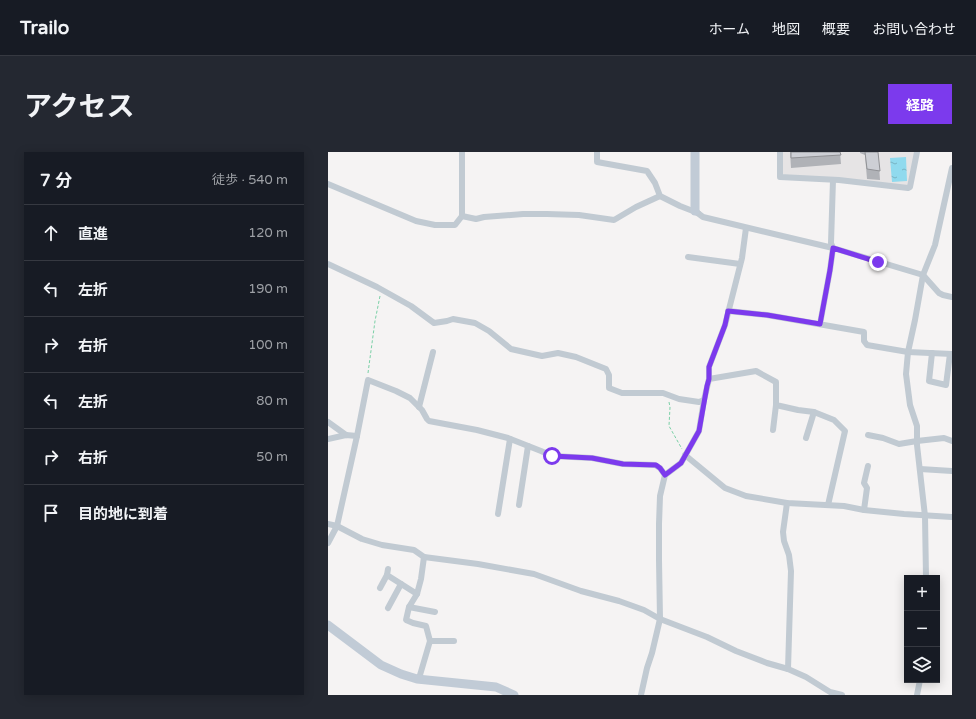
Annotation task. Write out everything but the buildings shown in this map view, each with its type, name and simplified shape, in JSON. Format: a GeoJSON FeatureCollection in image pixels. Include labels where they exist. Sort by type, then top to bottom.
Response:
{"type":"FeatureCollection","features":[{"type":"Feature","properties":{"kind":"street"},"geometry":{"type":"LineString","coordinates":[[328,184],[416,221],[435,225],[455,225],[462,216],[462,152]]}},
{"type":"Feature","properties":{"kind":"street"},"geometry":{"type":"LineString","coordinates":[[597,152],[597,162],[646,171],[655,183],[660,196],[698,213],[703,217],[833,248],[923,276],[939,293],[952,297]]}},
{"type":"Feature","properties":{"kind":"street"},"geometry":{"type":"LineString","coordinates":[[696,152],[698,213]]}},
{"type":"Feature","properties":{"kind":"street"},"geometry":{"type":"LineString","coordinates":[[780,152],[780,177],[833,180],[908,188],[910,187],[917,152]]}},
{"type":"Feature","properties":{"kind":"street"},"geometry":{"type":"LineString","coordinates":[[926,575],[925,516],[916,426],[910,405],[906,374],[908,352],[923,276],[935,245],[952,168]]}},
{"type":"Feature","properties":{"kind":"street"},"geometry":{"type":"LineString","coordinates":[[820,324],[833,248],[833,180]]}},
{"type":"Feature","properties":{"kind":"street"},"geometry":{"type":"LineString","coordinates":[[462,216],[476,219],[484,217],[547,214],[579,215],[614,220],[636,207],[660,196]]}},
{"type":"Feature","properties":{"kind":"street"},"geometry":{"type":"LineString","coordinates":[[641,695],[646,668],[652,653],[660,619],[660,496],[665,475],[681,463],[699,431],[709,379],[709,367],[725,325],[740,264],[746,228]]}},
{"type":"Feature","properties":{"kind":"street"},"geometry":{"type":"LineString","coordinates":[[688,257],[740,264]]}},
{"type":"Feature","properties":{"kind":"street"},"geometry":{"type":"LineString","coordinates":[[328,264],[411,306],[434,323],[453,319],[475,323],[489,331],[511,349],[542,356],[558,353],[576,357],[606,369],[609,375],[609,388],[622,392],[663,393],[679,399],[699,402],[704,400]]}},
{"type":"Feature","properties":{"kind":"street"},"geometry":{"type":"LineString","coordinates":[[728,311],[767,315],[864,332],[864,341],[867,345],[908,352],[932,353],[951,354],[946,385],[929,381],[932,353]]}},
{"type":"Feature","properties":{"kind":"street"},"geometry":{"type":"LineString","coordinates":[[419,407],[433,352]]}},
{"type":"Feature","properties":{"kind":"street"},"geometry":{"type":"LineString","coordinates":[[709,379],[756,371],[776,382],[776,405],[773,430]]}},
{"type":"Feature","properties":{"kind":"street"},"geometry":{"type":"LineString","coordinates":[[328,543],[337,526],[368,380],[410,398],[430,421],[477,430],[510,439],[552,456],[592,458],[623,464],[656,465],[665,475]]}},
{"type":"Feature","properties":{"kind":"street"},"geometry":{"type":"LineString","coordinates":[[776,405],[814,412],[834,420],[845,431],[828,505]]}},
{"type":"Feature","properties":{"kind":"street"},"geometry":{"type":"LineString","coordinates":[[806,438],[814,412]]}},
{"type":"Feature","properties":{"kind":"street"},"geometry":{"type":"LineString","coordinates":[[328,422],[346,435]]}},
{"type":"Feature","properties":{"kind":"street"},"geometry":{"type":"LineString","coordinates":[[328,439],[346,435],[357,436]]}},
{"type":"Feature","properties":{"kind":"street"},"geometry":{"type":"LineString","coordinates":[[868,435],[883,438],[899,444],[944,438],[952,441]]}},
{"type":"Feature","properties":{"kind":"street"},"geometry":{"type":"LineString","coordinates":[[498,514],[510,439]]}},
{"type":"Feature","properties":{"kind":"street"},"geometry":{"type":"LineString","coordinates":[[519,505],[528,446]]}},
{"type":"Feature","properties":{"kind":"street"},"geometry":{"type":"LineString","coordinates":[[685,455],[725,488],[746,496],[787,503],[844,506],[864,510],[952,517]]}},
{"type":"Feature","properties":{"kind":"street"},"geometry":{"type":"LineString","coordinates":[[864,510],[867,488],[864,484],[868,466]]}},
{"type":"Feature","properties":{"kind":"street"},"geometry":{"type":"LineString","coordinates":[[920,469],[952,471]]}},
{"type":"Feature","properties":{"kind":"street"},"geometry":{"type":"LineString","coordinates":[[787,503],[783,532],[784,541],[789,555],[791,571],[788,669]]}},
{"type":"Feature","properties":{"kind":"street"},"geometry":{"type":"LineString","coordinates":[[328,524],[337,526],[362,539],[382,545],[414,550],[424,557],[478,564],[534,574],[581,591],[619,601],[644,610],[660,619],[736,651],[788,669],[806,677],[829,693],[842,695]]}},
{"type":"Feature","properties":{"kind":"street"},"geometry":{"type":"LineString","coordinates":[[417,679],[420,675],[430,640],[426,626],[406,620],[409,607],[417,594],[424,557]]}},
{"type":"Feature","properties":{"kind":"street"},"geometry":{"type":"LineString","coordinates":[[380,588],[388,572],[401,584],[417,594]]}},
{"type":"Feature","properties":{"kind":"street"},"geometry":{"type":"LineString","coordinates":[[388,608],[401,584]]}},
{"type":"Feature","properties":{"kind":"street"},"geometry":{"type":"LineString","coordinates":[[409,607],[435,612]]}},
{"type":"Feature","properties":{"kind":"street"},"geometry":{"type":"LineString","coordinates":[[328,625],[381,665],[401,674],[417,679],[496,687],[514,695]]}},
{"type":"Feature","properties":{"kind":"street"},"geometry":{"type":"LineString","coordinates":[[430,640],[454,641]]}},
{"type":"Feature","properties":{"kind":"street"},"geometry":{"type":"LineString","coordinates":[[917,695],[919,683]]}},
{"type":"Feature","properties":{"kind":"path"},"geometry":{"type":"LineString","coordinates":[[368,380],[375,321],[382,290]]}},
{"type":"Feature","properties":{"kind":"path"},"geometry":{"type":"LineString","coordinates":[[667,395],[670,407],[668,426],[680,443],[685,455]]}},
{"type":"Feature","properties":{"kind":"shaded area"},"geometry":{"type":"Polygon","coordinates":[[[780,152],[917,152],[910,187],[780,177],[780,152]]]}},
{"type":"Feature","properties":{"kind":"water"},"geometry":{"type":"Polygon","coordinates":[[[906,157],[907,181],[892,182],[890,158],[906,157]]]}},
{"type":"Feature","properties":{"kind":"route"},"geometry":{"type":"LineString","coordinates":[[552,456],[592,458],[623,464],[656,465],[665,475],[681,463],[699,431],[709,379],[709,367],[713,353],[725,325],[728,311],[767,315],[820,324],[833,248],[878,262]]}}]}
